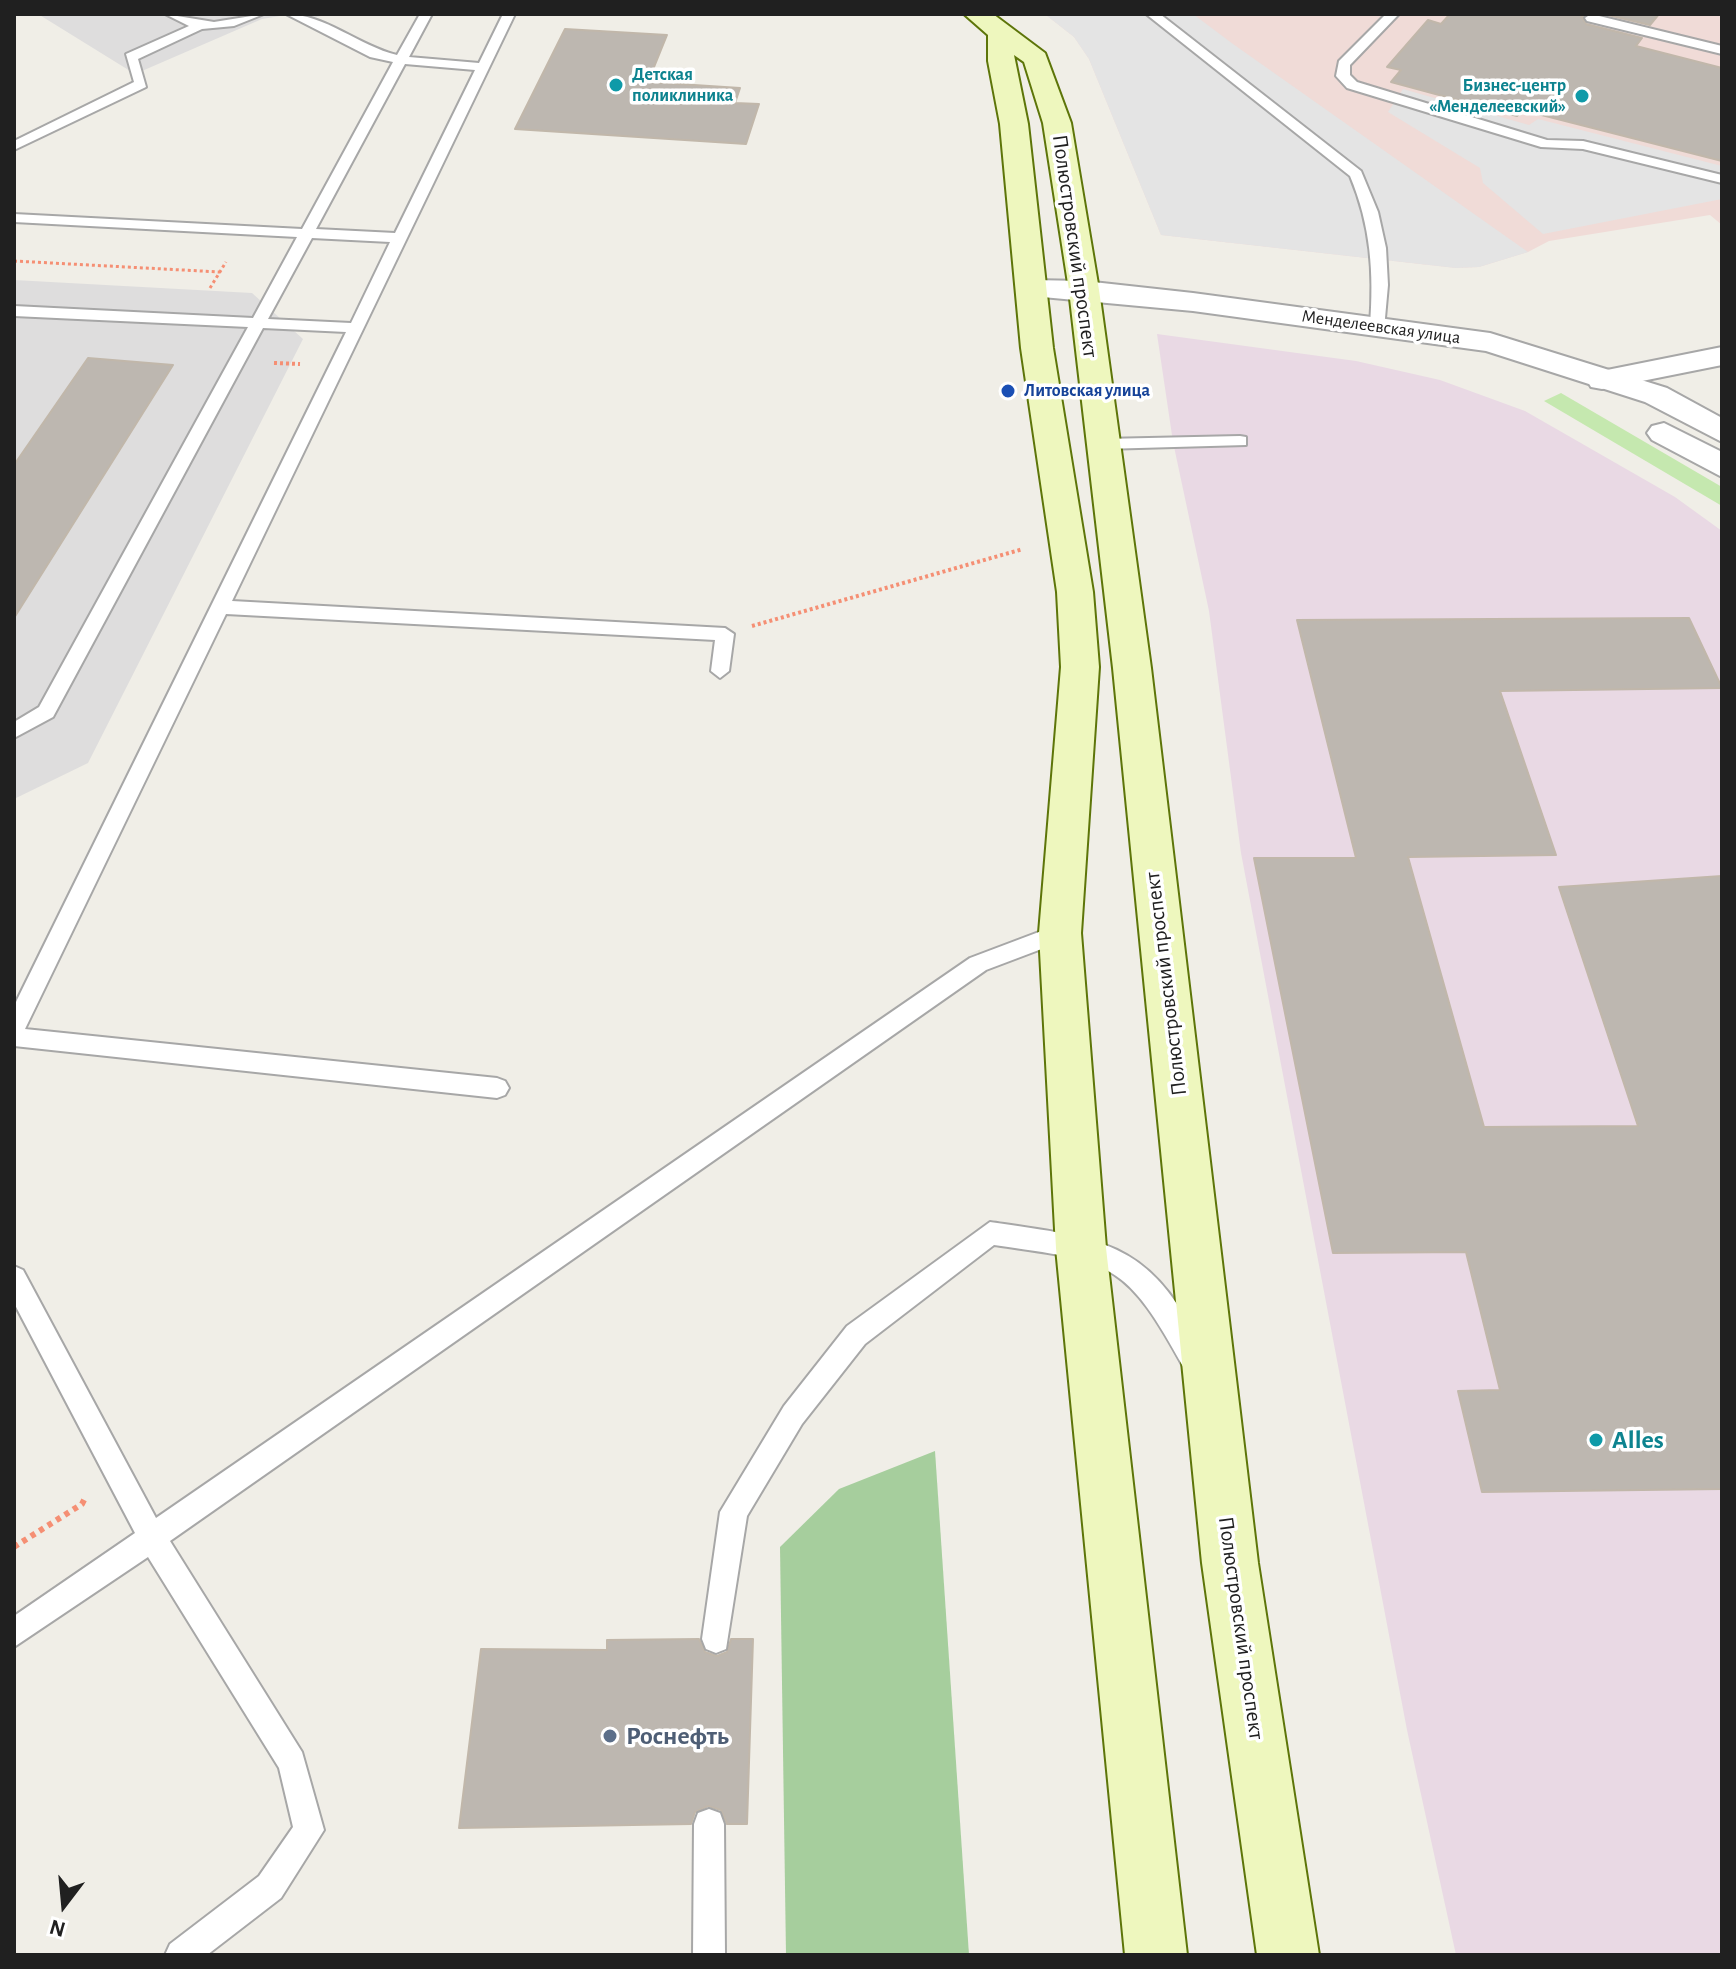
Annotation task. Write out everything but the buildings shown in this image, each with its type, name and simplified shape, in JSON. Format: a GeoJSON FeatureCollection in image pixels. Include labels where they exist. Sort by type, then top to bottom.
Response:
{"type":"FeatureCollection","features":[{"type":"Feature","properties":{"kind":"main road","name":"Полюстровский проспект"},"geometry":{"type":"LineString","coordinates":[[977,14],[1036,59],[1046,84],[1057,123],[1084,290],[1132,668],[1230,1563],[1288,1955]]}},
{"type":"Feature","properties":{"kind":"main road","name":"Полюстровский проспект"},"geometry":{"type":"LineString","coordinates":[[1001,35],[1001,61],[1014,124],[1037,348],[1075,592],[1080,667],[1060,933],[1081,1248],[1156,1955]]}},
{"type":"Feature","properties":{"kind":"street","name":"Менделеевская улица"},"geometry":{"type":"LineString","coordinates":[[1032,289],[1084,290],[1490,342],[1602,380]]}},
{"type":"Feature","properties":{"kind":"street"},"geometry":{"type":"LineString","coordinates":[[1602,380],[1722,356]]}},
{"type":"Feature","properties":{"kind":"street"},"geometry":{"type":"LineString","coordinates":[[1602,380],[1656,395],[1722,432]]}},
{"type":"Feature","properties":{"kind":"street"},"geometry":{"type":"LineString","coordinates":[[1602,380],[1630,413],[1722,466]]}},
{"type":"Feature","properties":{"kind":"lane"},"geometry":{"type":"LineString","coordinates":[[171,14],[197,27]]}},
{"type":"Feature","properties":{"kind":"lane"},"geometry":{"type":"LineString","coordinates":[[15,146],[141,84],[131,57],[197,27],[232,25],[258,14]]}},
{"type":"Feature","properties":{"kind":"lane"},"geometry":{"type":"LineString","coordinates":[[292,14],[354,46],[400,60],[483,67]]}},
{"type":"Feature","properties":{"kind":"lane"},"geometry":{"type":"LineString","coordinates":[[14,731],[46,712],[426,14]]}},
{"type":"Feature","properties":{"kind":"lane"},"geometry":{"type":"LineString","coordinates":[[14,1029],[509,14]]}},
{"type":"Feature","properties":{"kind":"lane"},"geometry":{"type":"LineString","coordinates":[[1152,14],[1356,174],[1373,210],[1380,259],[1378,326]]}},
{"type":"Feature","properties":{"kind":"lane"},"geometry":{"type":"LineString","coordinates":[[1393,14],[1344,64],[1343,76],[1352,85],[1546,144],[1583,145],[1722,179]]}},
{"type":"Feature","properties":{"kind":"lane"},"geometry":{"type":"LineString","coordinates":[[1591,18],[1722,50]]}},
{"type":"Feature","properties":{"kind":"lane"},"geometry":{"type":"LineString","coordinates":[[14,218],[400,238]]}},
{"type":"Feature","properties":{"kind":"lane"},"geometry":{"type":"LineString","coordinates":[[14,311],[356,328]]}},
{"type":"Feature","properties":{"kind":"lane"},"geometry":{"type":"LineString","coordinates":[[1103,444],[1240,441]]}},
{"type":"Feature","properties":{"kind":"lane"},"geometry":{"type":"LineString","coordinates":[[220,607],[725,634],[720,671]]}},
{"type":"Feature","properties":{"kind":"lane"},"geometry":{"type":"LineString","coordinates":[[14,1633],[153,1540],[978,964],[1060,933]]}},
{"type":"Feature","properties":{"kind":"lane"},"geometry":{"type":"LineString","coordinates":[[14,1037],[497,1088]]}},
{"type":"Feature","properties":{"kind":"lane"},"geometry":{"type":"LineString","coordinates":[[716,1639],[734,1512],[793,1415],[856,1335],[990,1233],[1081,1248],[1123,1263],[1165,1310],[1214,1397]]}},
{"type":"Feature","properties":{"kind":"lane"},"geometry":{"type":"LineString","coordinates":[[14,1278],[153,1540],[292,1762],[309,1830],[270,1887],[181,1955]]}},
{"type":"Feature","properties":{"kind":"lane"},"geometry":{"type":"LineString","coordinates":[[709,1824],[709,1955]]}},
{"type":"Feature","properties":{"kind":"path"},"geometry":{"type":"LineString","coordinates":[[192,320],[245,230]]}},
{"type":"Feature","properties":{"kind":"path"},"geometry":{"type":"LineString","coordinates":[[14,261],[220,272]]}},
{"type":"Feature","properties":{"kind":"path"},"geometry":{"type":"LineString","coordinates":[[237,361],[337,366]]}},
{"type":"Feature","properties":{"kind":"path"},"geometry":{"type":"LineString","coordinates":[[725,634],[1032,547]]}},
{"type":"Feature","properties":{"kind":"shaded area"},"geometry":{"type":"Polygon","coordinates":[[[38,14],[329,14],[305,20],[286,15],[262,19],[135,74],[38,14]]]}},
{"type":"Feature","properties":{"kind":"shaded area"},"geometry":{"type":"Polygon","coordinates":[[[1193,14],[1528,252],[1479,267],[1456,268],[1161,235],[1089,59],[1074,37],[1046,15],[1193,14]]]}},
{"type":"Feature","properties":{"kind":"shaded area"},"geometry":{"type":"Polygon","coordinates":[[[1722,14],[1722,225],[1710,215],[1549,241],[1528,252],[1479,267],[1456,268],[1161,235],[1089,59],[1074,37],[1046,15],[1722,14]]]}},
{"type":"Feature","properties":{"kind":"shaded area"},"geometry":{"type":"Polygon","coordinates":[[[1403,89],[1529,125],[1538,119],[1722,166],[1722,199],[1543,234],[1483,183],[1480,168],[1388,112],[1403,89]]]}},
{"type":"Feature","properties":{"kind":"shaded area"},"geometry":{"type":"Polygon","coordinates":[[[14,280],[252,293],[303,339],[88,763],[14,799],[14,280]]]}},
{"type":"Feature","properties":{"kind":"shaded area"},"geometry":{"type":"Polygon","coordinates":[[[1157,334],[1356,361],[1440,380],[1525,411],[1675,497],[1722,531],[1722,1955],[1456,1955],[1407,1730],[1241,853],[1209,611],[1173,442],[1157,334]]]}},
{"type":"Feature","properties":{"kind":"green space"},"geometry":{"type":"Polygon","coordinates":[[[1561,393],[1722,487],[1722,506],[1544,401],[1561,393]]]}},
{"type":"Feature","properties":{"kind":"green space"},"geometry":{"type":"Polygon","coordinates":[[[935,1451],[969,1955],[786,1955],[780,1547],[839,1489],[935,1451]]]}},
{"type":"Feature","properties":{"kind":"place","name":"Детская поликлиника"},"geometry":{"type":"Point","coordinates":[616,85]}},
{"type":"Feature","properties":{"kind":"place","name":"Бизнес-центр «Менделеевский»"},"geometry":{"type":"Point","coordinates":[1582,96]}},
{"type":"Feature","properties":{"kind":"place","name":"Литовская улица"},"geometry":{"type":"Point","coordinates":[1008,391]}},
{"type":"Feature","properties":{"kind":"place","name":"Alles"},"geometry":{"type":"Point","coordinates":[1596,1440]}},
{"type":"Feature","properties":{"kind":"place","name":"Роснефть"},"geometry":{"type":"Point","coordinates":[610,1736]}}]}
